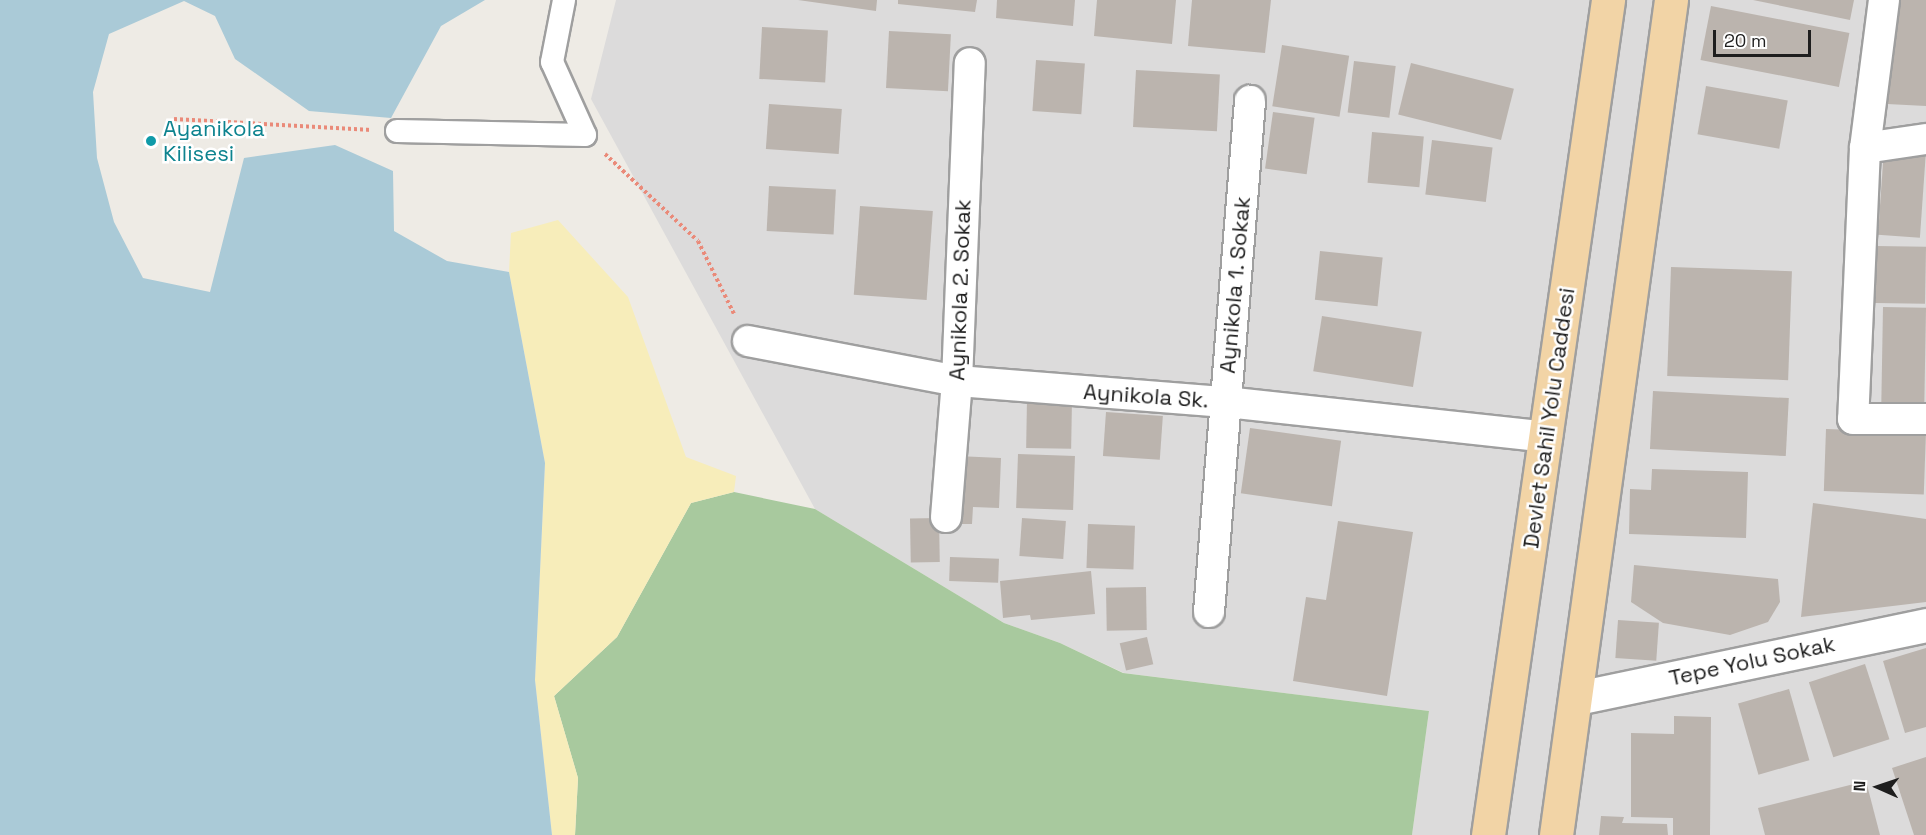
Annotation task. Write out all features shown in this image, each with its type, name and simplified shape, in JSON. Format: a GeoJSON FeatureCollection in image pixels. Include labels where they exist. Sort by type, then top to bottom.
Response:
{"type":"FeatureCollection","features":[{"type":"Feature","properties":{"kind":"main road","name":"Devlet Sahil Yolu Caddesi"},"geometry":{"type":"LineString","coordinates":[[1488,835],[1608,0]]}},
{"type":"Feature","properties":{"kind":"main road"},"geometry":{"type":"LineString","coordinates":[[1556,835],[1577,698],[1671,0]]}},
{"type":"Feature","properties":{"kind":"street"},"geometry":{"type":"LineString","coordinates":[[397,131],[585,135],[552,62],[564,0]]}},
{"type":"Feature","properties":{"kind":"street"},"geometry":{"type":"LineString","coordinates":[[1884,0],[1864,148],[1853,419],[1926,419]]}},
{"type":"Feature","properties":{"kind":"street","name":"Aynikola 2. Sokak"},"geometry":{"type":"LineString","coordinates":[[946,517],[957,381],[970,63]]}},
{"type":"Feature","properties":{"kind":"street","name":"Aynikola 1. Sokak"},"geometry":{"type":"LineString","coordinates":[[1209,612],[1250,101]]}},
{"type":"Feature","properties":{"kind":"street"},"geometry":{"type":"LineString","coordinates":[[1864,148],[1926,139]]}},
{"type":"Feature","properties":{"kind":"street","name":"Aynikola Sk."},"geometry":{"type":"LineString","coordinates":[[748,341],[957,381],[1226,402],[1547,437]]}},
{"type":"Feature","properties":{"kind":"street","name":"Tepe Yolu Sokak"},"geometry":{"type":"LineString","coordinates":[[1577,698],[1926,626]]}},
{"type":"Feature","properties":{"kind":"path"},"geometry":{"type":"LineString","coordinates":[[174,119],[397,131]]}},
{"type":"Feature","properties":{"kind":"path"},"geometry":{"type":"LineString","coordinates":[[585,135],[698,241],[748,341]]}},
{"type":"Feature","properties":{"kind":"shaded area"},"geometry":{"type":"Polygon","coordinates":[[[616,0],[1926,0],[1926,835],[1412,835],[1429,711],[1124,673],[1060,643],[1004,623],[815,509],[591,99],[616,0]]]}},
{"type":"Feature","properties":{"kind":"green space"},"geometry":{"type":"Polygon","coordinates":[[[734,492],[815,509],[1004,623],[1060,643],[1123,673],[1429,711],[1412,835],[575,835],[578,778],[554,696],[617,637],[691,503],[734,492]]]}},
{"type":"Feature","properties":{"kind":"sand"},"geometry":{"type":"Polygon","coordinates":[[[558,220],[628,297],[686,457],[736,476],[734,492],[691,503],[617,637],[554,696],[578,778],[575,835],[552,835],[535,680],[545,463],[509,272],[511,233],[558,220]]]}},
{"type":"Feature","properties":{"kind":"water"},"geometry":{"type":"Polygon","coordinates":[[[0,0],[485,0],[441,26],[391,118],[309,111],[235,59],[215,16],[184,1],[109,34],[93,92],[97,158],[114,222],[143,278],[210,292],[244,158],[335,145],[393,171],[394,231],[447,261],[509,272],[545,463],[535,680],[552,835],[0,835],[0,0]]]}},
{"type":"Feature","properties":{"kind":"building"},"geometry":{"type":"Polygon","coordinates":[[[798,0],[877,0],[876,11],[798,0]]]}},
{"type":"Feature","properties":{"kind":"building"},"geometry":{"type":"Polygon","coordinates":[[[898,0],[977,0],[975,12],[898,4],[898,0]]]}},
{"type":"Feature","properties":{"kind":"building"},"geometry":{"type":"Polygon","coordinates":[[[997,0],[1075,0],[1073,26],[996,18],[997,0]]]}},
{"type":"Feature","properties":{"kind":"building"},"geometry":{"type":"Polygon","coordinates":[[[1097,0],[1176,0],[1172,44],[1094,36],[1097,0]]]}},
{"type":"Feature","properties":{"kind":"building"},"geometry":{"type":"Polygon","coordinates":[[[1192,0],[1271,0],[1265,53],[1188,46],[1192,0]]]}},
{"type":"Feature","properties":{"kind":"building"},"geometry":{"type":"Polygon","coordinates":[[[1753,0],[1854,0],[1850,20],[1753,0]]]}},
{"type":"Feature","properties":{"kind":"building"},"geometry":{"type":"Polygon","coordinates":[[[1897,0],[1926,0],[1926,106],[1887,104],[1897,0]]]}},
{"type":"Feature","properties":{"kind":"building"},"geometry":{"type":"Polygon","coordinates":[[[1711,6],[1849,33],[1839,87],[1701,60],[1711,6]]]}},
{"type":"Feature","properties":{"kind":"building"},"geometry":{"type":"Polygon","coordinates":[[[762,27],[828,30],[825,82],[759,79],[762,27]]]}},
{"type":"Feature","properties":{"kind":"building"},"geometry":{"type":"Polygon","coordinates":[[[889,31],[951,34],[948,91],[886,88],[889,31]]]}},
{"type":"Feature","properties":{"kind":"building"},"geometry":{"type":"Polygon","coordinates":[[[1282,45],[1349,56],[1339,117],[1272,106],[1282,45]]]}},
{"type":"Feature","properties":{"kind":"building"},"geometry":{"type":"Polygon","coordinates":[[[1036,60],[1085,63],[1081,114],[1032,111],[1036,60]]]}},
{"type":"Feature","properties":{"kind":"building"},"geometry":{"type":"Polygon","coordinates":[[[1354,61],[1396,66],[1389,118],[1348,113],[1354,61]]]}},
{"type":"Feature","properties":{"kind":"building"},"geometry":{"type":"Polygon","coordinates":[[[1411,63],[1514,89],[1501,140],[1398,114],[1411,63]]]}},
{"type":"Feature","properties":{"kind":"building"},"geometry":{"type":"Polygon","coordinates":[[[1136,70],[1220,74],[1217,131],[1133,127],[1136,70]]]}},
{"type":"Feature","properties":{"kind":"building"},"geometry":{"type":"Polygon","coordinates":[[[1706,86],[1788,100],[1779,149],[1697,134],[1706,86]]]}},
{"type":"Feature","properties":{"kind":"building"},"geometry":{"type":"Polygon","coordinates":[[[769,104],[842,109],[839,154],[766,149],[769,104]]]}},
{"type":"Feature","properties":{"kind":"building"},"geometry":{"type":"Polygon","coordinates":[[[1273,112],[1315,118],[1307,174],[1265,168],[1273,112]]]}},
{"type":"Feature","properties":{"kind":"building"},"geometry":{"type":"Polygon","coordinates":[[[1372,132],[1424,137],[1419,187],[1368,183],[1372,132]]]}},
{"type":"Feature","properties":{"kind":"building"},"geometry":{"type":"Polygon","coordinates":[[[1432,140],[1493,147],[1486,202],[1425,195],[1432,140]]]}},
{"type":"Feature","properties":{"kind":"building"},"geometry":{"type":"Polygon","coordinates":[[[1884,149],[1926,152],[1920,238],[1878,235],[1884,149]]]}},
{"type":"Feature","properties":{"kind":"building"},"geometry":{"type":"Polygon","coordinates":[[[769,186],[836,190],[834,234],[767,231],[769,186]]]}},
{"type":"Feature","properties":{"kind":"building"},"geometry":{"type":"Polygon","coordinates":[[[860,206],[933,211],[927,300],[854,295],[860,206]]]}},
{"type":"Feature","properties":{"kind":"building"},"geometry":{"type":"Polygon","coordinates":[[[1876,246],[1926,247],[1925,304],[1875,303],[1876,246]]]}},
{"type":"Feature","properties":{"kind":"building"},"geometry":{"type":"Polygon","coordinates":[[[1320,251],[1383,258],[1378,306],[1315,300],[1320,251]]]}},
{"type":"Feature","properties":{"kind":"building"},"geometry":{"type":"Polygon","coordinates":[[[1671,267],[1792,271],[1788,380],[1667,376],[1671,267]]]}},
{"type":"Feature","properties":{"kind":"building"},"geometry":{"type":"Polygon","coordinates":[[[1883,307],[1926,308],[1924,403],[1881,402],[1883,307]]]}},
{"type":"Feature","properties":{"kind":"building"},"geometry":{"type":"Polygon","coordinates":[[[1322,316],[1422,332],[1413,387],[1313,371],[1322,316]]]}},
{"type":"Feature","properties":{"kind":"building"},"geometry":{"type":"Polygon","coordinates":[[[1653,391],[1789,398],[1786,456],[1650,449],[1653,391]]]}},
{"type":"Feature","properties":{"kind":"building"},"geometry":{"type":"Polygon","coordinates":[[[1027,399],[1072,400],[1071,449],[1026,448],[1027,399]]]}},
{"type":"Feature","properties":{"kind":"building"},"geometry":{"type":"Polygon","coordinates":[[[1106,412],[1163,416],[1160,460],[1103,456],[1106,412]]]}},
{"type":"Feature","properties":{"kind":"building"},"geometry":{"type":"Polygon","coordinates":[[[1250,428],[1341,441],[1332,506],[1241,493],[1250,428]]]}},
{"type":"Feature","properties":{"kind":"building"},"geometry":{"type":"Polygon","coordinates":[[[1826,429],[1926,432],[1924,494],[1824,491],[1826,429]]]}},
{"type":"Feature","properties":{"kind":"building"},"geometry":{"type":"Polygon","coordinates":[[[1018,454],[1075,456],[1073,510],[1016,508],[1018,454]]]}},
{"type":"Feature","properties":{"kind":"building"},"geometry":{"type":"Polygon","coordinates":[[[957,456],[1001,458],[999,508],[973,507],[972,524],[955,524],[957,456]]]}},
{"type":"Feature","properties":{"kind":"building"},"geometry":{"type":"Polygon","coordinates":[[[1652,469],[1748,472],[1746,538],[1629,534],[1630,489],[1651,490],[1652,469]]]}},
{"type":"Feature","properties":{"kind":"building"},"geometry":{"type":"Polygon","coordinates":[[[1813,503],[1926,519],[1926,602],[1801,617],[1813,503]]]}},
{"type":"Feature","properties":{"kind":"building"},"geometry":{"type":"Polygon","coordinates":[[[939,518],[940,562],[911,562],[910,519],[939,518]]]}},
{"type":"Feature","properties":{"kind":"building"},"geometry":{"type":"Polygon","coordinates":[[[1022,518],[1066,521],[1063,559],[1019,556],[1022,518]]]}},
{"type":"Feature","properties":{"kind":"building"},"geometry":{"type":"Polygon","coordinates":[[[1338,521],[1413,532],[1387,696],[1293,681],[1306,597],[1326,600],[1338,521]]]}},
{"type":"Feature","properties":{"kind":"building"},"geometry":{"type":"Polygon","coordinates":[[[1088,524],[1135,526],[1133,570],[1086,568],[1088,524]]]}},
{"type":"Feature","properties":{"kind":"building"},"geometry":{"type":"Polygon","coordinates":[[[950,557],[999,559],[998,583],[949,581],[950,557]]]}},
{"type":"Feature","properties":{"kind":"building"},"geometry":{"type":"Polygon","coordinates":[[[1634,565],[1778,579],[1780,602],[1768,622],[1730,635],[1663,623],[1631,602],[1634,565]]]}},
{"type":"Feature","properties":{"kind":"building"},"geometry":{"type":"Polygon","coordinates":[[[1091,571],[1095,614],[1031,620],[1030,615],[1003,618],[1000,581],[1091,571]]]}},
{"type":"Feature","properties":{"kind":"building"},"geometry":{"type":"Polygon","coordinates":[[[1146,587],[1147,630],[1107,631],[1106,588],[1146,587]]]}},
{"type":"Feature","properties":{"kind":"building"},"geometry":{"type":"Polygon","coordinates":[[[1618,620],[1659,623],[1656,661],[1615,658],[1618,620]]]}},
{"type":"Feature","properties":{"kind":"building"},"geometry":{"type":"Polygon","coordinates":[[[1147,637],[1153,664],[1126,671],[1120,643],[1147,637]]]}},
{"type":"Feature","properties":{"kind":"building"},"geometry":{"type":"Polygon","coordinates":[[[1926,648],[1926,727],[1905,733],[1883,661],[1926,648]]]}},
{"type":"Feature","properties":{"kind":"building"},"geometry":{"type":"Polygon","coordinates":[[[1865,664],[1889,739],[1833,757],[1809,682],[1865,664]]]}},
{"type":"Feature","properties":{"kind":"building"},"geometry":{"type":"Polygon","coordinates":[[[1789,689],[1809,760],[1758,775],[1738,704],[1789,689]]]}},
{"type":"Feature","properties":{"kind":"building"},"geometry":{"type":"Polygon","coordinates":[[[1674,716],[1711,717],[1710,835],[1673,835],[1673,818],[1631,817],[1631,733],[1674,734],[1674,716]]]}},
{"type":"Feature","properties":{"kind":"building"},"geometry":{"type":"Polygon","coordinates":[[[1926,757],[1926,835],[1914,835],[1892,768],[1926,757]]]}},
{"type":"Feature","properties":{"kind":"building"},"geometry":{"type":"Polygon","coordinates":[[[1866,781],[1880,835],[1765,835],[1758,808],[1866,781]]]}},
{"type":"Feature","properties":{"kind":"building"},"geometry":{"type":"Polygon","coordinates":[[[1601,816],[1624,817],[1622,823],[1667,824],[1668,835],[1599,835],[1601,816]]]}},
{"type":"Feature","properties":{"kind":"place","name":"Ayanikola Kilisesi"},"geometry":{"type":"Point","coordinates":[151,141]}}]}
